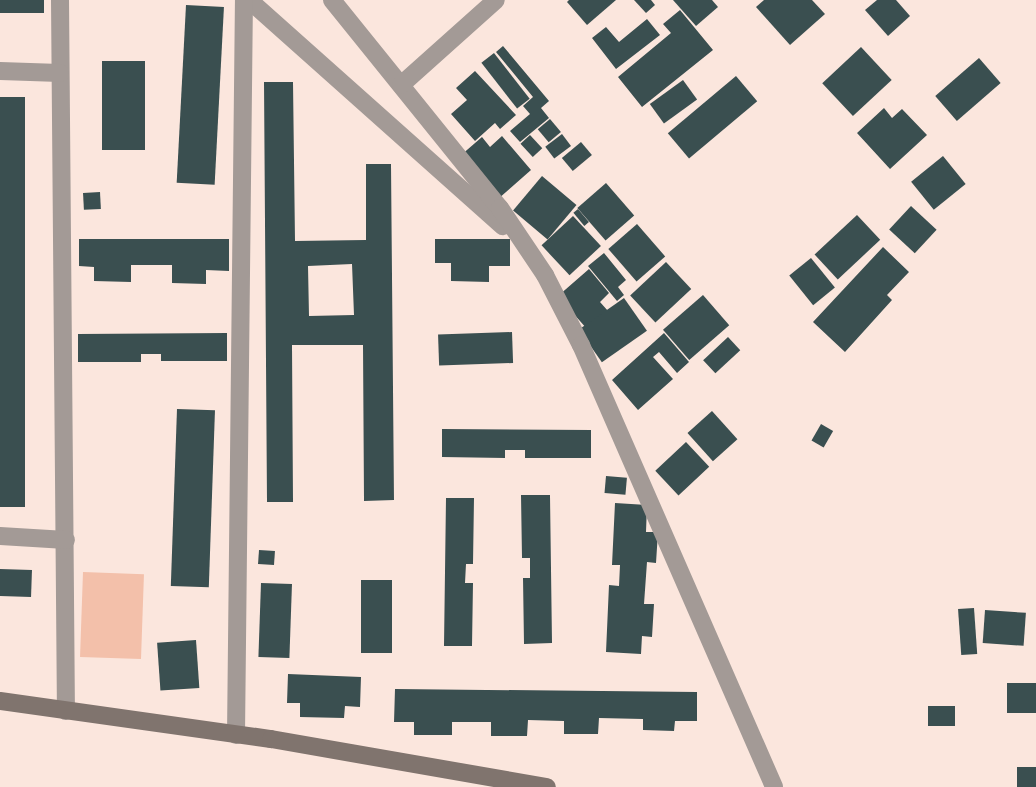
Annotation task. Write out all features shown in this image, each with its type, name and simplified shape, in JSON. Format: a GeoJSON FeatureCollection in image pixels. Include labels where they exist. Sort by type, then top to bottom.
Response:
{"type":"FeatureCollection","features":[{"type":"Feature","properties":{"kind":"main road"},"geometry":{"type":"LineString","coordinates":[[0,701],[236,735],[547,787]]}},
{"type":"Feature","properties":{"kind":"street"},"geometry":{"type":"LineString","coordinates":[[60,0],[66,711]]}},
{"type":"Feature","properties":{"kind":"street"},"geometry":{"type":"LineString","coordinates":[[236,735],[244,0]]}},
{"type":"Feature","properties":{"kind":"street"},"geometry":{"type":"LineString","coordinates":[[249,0],[525,245]]}},
{"type":"Feature","properties":{"kind":"street"},"geometry":{"type":"LineString","coordinates":[[332,0],[525,245],[581,345],[774,787]]}},
{"type":"Feature","properties":{"kind":"street"},"geometry":{"type":"LineString","coordinates":[[401,85],[496,0]]}},
{"type":"Feature","properties":{"kind":"street"},"geometry":{"type":"LineString","coordinates":[[0,71],[60,73]]}},
{"type":"Feature","properties":{"kind":"street"},"geometry":{"type":"LineString","coordinates":[[0,536],[66,540]]}},
{"type":"Feature","properties":{"kind":"shaded area"},"geometry":{"type":"Polygon","coordinates":[[[83,572],[144,574],[141,659],[80,657],[83,572]]]}},
{"type":"Feature","properties":{"kind":"building"},"geometry":{"type":"Polygon","coordinates":[[[0,0],[44,0],[44,13],[0,13],[0,0]]]}},
{"type":"Feature","properties":{"kind":"building"},"geometry":{"type":"Polygon","coordinates":[[[569,0],[616,0],[587,25],[567,2],[569,0]]]}},
{"type":"Feature","properties":{"kind":"building"},"geometry":{"type":"Polygon","coordinates":[[[634,0],[651,0],[655,5],[646,13],[634,0]]]}},
{"type":"Feature","properties":{"kind":"building"},"geometry":{"type":"Polygon","coordinates":[[[673,0],[712,0],[718,7],[696,26],[673,0]]]}},
{"type":"Feature","properties":{"kind":"building"},"geometry":{"type":"Polygon","coordinates":[[[764,0],[812,0],[825,14],[790,45],[756,7],[764,0]]]}},
{"type":"Feature","properties":{"kind":"building"},"geometry":{"type":"Polygon","coordinates":[[[877,0],[896,0],[910,16],[888,36],[865,10],[877,0]]]}},
{"type":"Feature","properties":{"kind":"building"},"geometry":{"type":"Polygon","coordinates":[[[186,5],[224,7],[215,185],[177,183],[186,5]]]}},
{"type":"Feature","properties":{"kind":"building"},"geometry":{"type":"Polygon","coordinates":[[[680,10],[713,50],[642,107],[618,77],[671,33],[663,24],[680,10]]]}},
{"type":"Feature","properties":{"kind":"building"},"geometry":{"type":"Polygon","coordinates":[[[647,19],[660,35],[616,69],[592,38],[606,27],[619,42],[647,19]]]}},
{"type":"Feature","properties":{"kind":"building"},"geometry":{"type":"Polygon","coordinates":[[[503,46],[549,101],[541,108],[549,118],[520,142],[510,131],[530,114],[523,106],[533,97],[496,52],[503,46]]]}},
{"type":"Feature","properties":{"kind":"building"},"geometry":{"type":"Polygon","coordinates":[[[861,47],[892,80],[853,116],[822,83],[861,47]]]}},
{"type":"Feature","properties":{"kind":"building"},"geometry":{"type":"Polygon","coordinates":[[[494,53],[530,99],[517,109],[481,63],[494,53]]]}},
{"type":"Feature","properties":{"kind":"building"},"geometry":{"type":"Polygon","coordinates":[[[979,58],[1001,83],[957,121],[935,96],[979,58]]]}},
{"type":"Feature","properties":{"kind":"building"},"geometry":{"type":"Polygon","coordinates":[[[102,61],[145,61],[145,150],[102,150],[102,61]]]}},
{"type":"Feature","properties":{"kind":"building"},"geometry":{"type":"Polygon","coordinates":[[[475,71],[516,115],[500,129],[495,123],[475,141],[451,114],[467,100],[456,88],[475,71]]]}},
{"type":"Feature","properties":{"kind":"building"},"geometry":{"type":"Polygon","coordinates":[[[736,76],[757,101],[689,158],[668,133],[736,76]]]}},
{"type":"Feature","properties":{"kind":"building"},"geometry":{"type":"Polygon","coordinates":[[[683,80],[697,99],[664,124],[650,104],[683,80]]]}},
{"type":"Feature","properties":{"kind":"building"},"geometry":{"type":"Polygon","coordinates":[[[264,82],[293,82],[295,241],[366,240],[366,164],[391,164],[394,500],[364,501],[363,345],[292,345],[293,502],[267,502],[264,82]],[[352,264],[308,266],[309,316],[354,315],[352,264]]]}},
{"type":"Feature","properties":{"kind":"building"},"geometry":{"type":"Polygon","coordinates":[[[0,97],[25,97],[25,507],[0,507],[0,97]]]}},
{"type":"Feature","properties":{"kind":"building"},"geometry":{"type":"Polygon","coordinates":[[[884,108],[892,118],[902,109],[927,135],[890,169],[857,133],[884,108]]]}},
{"type":"Feature","properties":{"kind":"building"},"geometry":{"type":"Polygon","coordinates":[[[550,119],[561,132],[549,142],[538,129],[550,119]]]}},
{"type":"Feature","properties":{"kind":"building"},"geometry":{"type":"Polygon","coordinates":[[[562,134],[571,146],[554,159],[545,147],[562,134]]]}},
{"type":"Feature","properties":{"kind":"building"},"geometry":{"type":"Polygon","coordinates":[[[530,135],[542,148],[533,157],[520,144],[530,135]]]}},
{"type":"Feature","properties":{"kind":"building"},"geometry":{"type":"Polygon","coordinates":[[[502,136],[531,170],[498,199],[460,156],[482,137],[490,147],[502,136]]]}},
{"type":"Feature","properties":{"kind":"building"},"geometry":{"type":"Polygon","coordinates":[[[581,142],[592,155],[573,171],[562,158],[581,142]]]}},
{"type":"Feature","properties":{"kind":"building"},"geometry":{"type":"Polygon","coordinates":[[[943,156],[966,184],[934,210],[911,182],[943,156]]]}},
{"type":"Feature","properties":{"kind":"building"},"geometry":{"type":"Polygon","coordinates":[[[542,176],[576,205],[548,239],[513,210],[542,176]]]}},
{"type":"Feature","properties":{"kind":"building"},"geometry":{"type":"Polygon","coordinates":[[[606,183],[634,215],[606,240],[577,208],[606,183]]]}},
{"type":"Feature","properties":{"kind":"building"},"geometry":{"type":"Polygon","coordinates":[[[100,192],[101,209],[84,210],[83,193],[100,192]]]}},
{"type":"Feature","properties":{"kind":"building"},"geometry":{"type":"Polygon","coordinates":[[[911,206],[937,230],[915,253],[889,229],[911,206]]]}},
{"type":"Feature","properties":{"kind":"building"},"geometry":{"type":"Polygon","coordinates":[[[578,209],[589,222],[584,226],[573,213],[578,209]]]}},
{"type":"Feature","properties":{"kind":"building"},"geometry":{"type":"Polygon","coordinates":[[[857,215],[880,240],[838,279],[815,255],[857,215]]]}},
{"type":"Feature","properties":{"kind":"building"},"geometry":{"type":"Polygon","coordinates":[[[573,216],[601,246],[570,275],[542,245],[573,216]]]}},
{"type":"Feature","properties":{"kind":"building"},"geometry":{"type":"Polygon","coordinates":[[[637,224],[665,256],[637,281],[608,249],[637,224]]]}},
{"type":"Feature","properties":{"kind":"building"},"geometry":{"type":"Polygon","coordinates":[[[79,239],[229,239],[229,271],[206,270],[206,284],[172,283],[172,265],[131,265],[131,282],[94,281],[94,267],[79,266],[79,239]]]}},
{"type":"Feature","properties":{"kind":"building"},"geometry":{"type":"Polygon","coordinates":[[[435,239],[510,239],[510,266],[489,266],[489,282],[451,281],[451,263],[435,263],[435,239]]]}},
{"type":"Feature","properties":{"kind":"building"},"geometry":{"type":"Polygon","coordinates":[[[883,247],[909,272],[887,295],[892,300],[845,352],[813,322],[883,247]]]}},
{"type":"Feature","properties":{"kind":"building"},"geometry":{"type":"Polygon","coordinates":[[[604,253],[626,280],[618,287],[624,295],[617,301],[588,266],[604,253]]]}},
{"type":"Feature","properties":{"kind":"building"},"geometry":{"type":"Polygon","coordinates":[[[811,258],[835,288],[813,305],[789,276],[811,258]]]}},
{"type":"Feature","properties":{"kind":"building"},"geometry":{"type":"Polygon","coordinates":[[[666,262],[691,289],[655,322],[630,295],[666,262]]]}},
{"type":"Feature","properties":{"kind":"building"},"geometry":{"type":"Polygon","coordinates":[[[589,269],[609,293],[600,302],[608,311],[587,329],[558,296],[589,269]]]}},
{"type":"Feature","properties":{"kind":"building"},"geometry":{"type":"Polygon","coordinates":[[[703,295],[729,325],[689,360],[663,330],[703,295]]]}},
{"type":"Feature","properties":{"kind":"building"},"geometry":{"type":"Polygon","coordinates":[[[624,298],[647,331],[602,362],[579,330],[624,298]]]}},
{"type":"Feature","properties":{"kind":"building"},"geometry":{"type":"Polygon","coordinates":[[[512,332],[513,363],[439,366],[438,335],[512,332]]]}},
{"type":"Feature","properties":{"kind":"building"},"geometry":{"type":"Polygon","coordinates":[[[227,333],[227,361],[161,361],[161,354],[141,354],[141,362],[78,362],[78,334],[227,333]]]}},
{"type":"Feature","properties":{"kind":"building"},"geometry":{"type":"Polygon","coordinates":[[[664,333],[689,362],[677,373],[659,352],[653,357],[673,379],[638,410],[612,380],[664,333]]]}},
{"type":"Feature","properties":{"kind":"building"},"geometry":{"type":"Polygon","coordinates":[[[728,337],[740,350],[715,373],[703,360],[728,337]]]}},
{"type":"Feature","properties":{"kind":"building"},"geometry":{"type":"Polygon","coordinates":[[[177,409],[215,410],[209,587],[171,586],[177,409]]]}},
{"type":"Feature","properties":{"kind":"building"},"geometry":{"type":"Polygon","coordinates":[[[712,411],[737,439],[713,461],[687,433],[712,411]]]}},
{"type":"Feature","properties":{"kind":"building"},"geometry":{"type":"Polygon","coordinates":[[[821,424],[833,431],[824,447],[812,440],[821,424]]]}},
{"type":"Feature","properties":{"kind":"building"},"geometry":{"type":"Polygon","coordinates":[[[442,429],[591,430],[591,458],[525,458],[525,450],[505,450],[505,458],[442,457],[442,429]]]}},
{"type":"Feature","properties":{"kind":"building"},"geometry":{"type":"Polygon","coordinates":[[[686,442],[709,467],[678,496],[655,471],[686,442]]]}},
{"type":"Feature","properties":{"kind":"building"},"geometry":{"type":"Polygon","coordinates":[[[606,476],[627,478],[625,495],[605,493],[606,476]]]}},
{"type":"Feature","properties":{"kind":"building"},"geometry":{"type":"Polygon","coordinates":[[[521,495],[550,495],[552,643],[524,644],[523,578],[530,578],[530,558],[522,558],[521,495]]]}},
{"type":"Feature","properties":{"kind":"building"},"geometry":{"type":"Polygon","coordinates":[[[446,498],[474,498],[473,564],[466,564],[465,583],[473,583],[472,646],[444,646],[446,498]]]}},
{"type":"Feature","properties":{"kind":"building"},"geometry":{"type":"Polygon","coordinates":[[[615,503],[647,505],[646,532],[658,532],[656,563],[647,562],[644,604],[654,604],[652,637],[642,636],[641,654],[606,652],[609,585],[619,586],[620,565],[612,565],[615,503]]]}},
{"type":"Feature","properties":{"kind":"building"},"geometry":{"type":"Polygon","coordinates":[[[259,550],[275,551],[274,565],[258,564],[259,550]]]}},
{"type":"Feature","properties":{"kind":"building"},"geometry":{"type":"Polygon","coordinates":[[[0,569],[32,570],[31,597],[0,596],[0,569]]]}},
{"type":"Feature","properties":{"kind":"building"},"geometry":{"type":"Polygon","coordinates":[[[361,580],[392,580],[392,653],[361,653],[361,580]]]}},
{"type":"Feature","properties":{"kind":"building"},"geometry":{"type":"Polygon","coordinates":[[[261,583],[292,584],[289,658],[258,657],[261,583]]]}},
{"type":"Feature","properties":{"kind":"building"},"geometry":{"type":"Polygon","coordinates":[[[974,608],[977,654],[961,655],[958,609],[974,608]]]}},
{"type":"Feature","properties":{"kind":"building"},"geometry":{"type":"Polygon","coordinates":[[[985,610],[1026,613],[1024,646],[983,643],[985,610]]]}},
{"type":"Feature","properties":{"kind":"building"},"geometry":{"type":"Polygon","coordinates":[[[196,640],[199,688],[160,691],[157,643],[196,640]]]}},
{"type":"Feature","properties":{"kind":"building"},"geometry":{"type":"Polygon","coordinates":[[[288,674],[361,677],[360,707],[345,706],[344,718],[300,717],[300,703],[287,703],[288,674]]]}},
{"type":"Feature","properties":{"kind":"building"},"geometry":{"type":"Polygon","coordinates":[[[1007,683],[1036,683],[1036,713],[1007,713],[1007,683]]]}},
{"type":"Feature","properties":{"kind":"building"},"geometry":{"type":"Polygon","coordinates":[[[395,689],[697,692],[697,721],[675,721],[674,731],[643,730],[643,719],[599,718],[598,734],[564,734],[564,721],[528,720],[527,736],[491,736],[491,722],[452,722],[452,735],[414,735],[414,722],[394,722],[395,689]]]}},
{"type":"Feature","properties":{"kind":"building"},"geometry":{"type":"Polygon","coordinates":[[[928,706],[955,706],[955,726],[928,726],[928,706]]]}},
{"type":"Feature","properties":{"kind":"building"},"geometry":{"type":"Polygon","coordinates":[[[1017,767],[1036,767],[1036,787],[1017,787],[1017,767]]]}}]}
